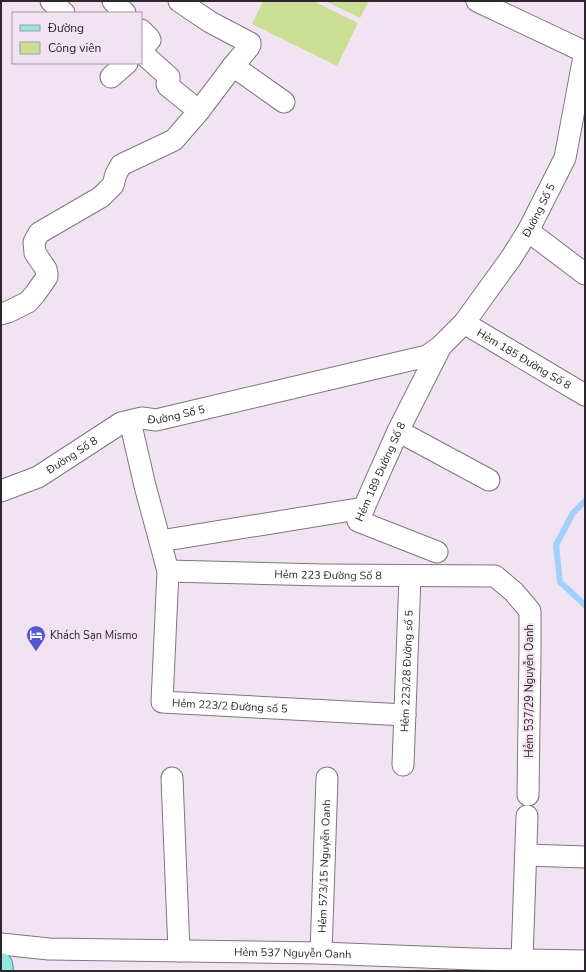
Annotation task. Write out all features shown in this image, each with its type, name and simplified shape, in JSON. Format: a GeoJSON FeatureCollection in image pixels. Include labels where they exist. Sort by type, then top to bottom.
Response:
{"type":"FeatureCollection","features":[{"type":"Feature","properties":{"kind":"main road"},"geometry":{"type":"LineString","coordinates":[[1,964],[2,971]]}},
{"type":"Feature","properties":{"kind":"street"},"geometry":{"type":"LineString","coordinates":[[51,1],[63,12]]}},
{"type":"Feature","properties":{"kind":"street"},"geometry":{"type":"LineString","coordinates":[[1,314],[28,302],[47,278],[46,269],[35,253],[34,242],[39,233],[101,197],[114,185],[116,174],[121,165],[174,140],[199,111],[249,47],[250,43],[210,22],[179,1]]}},
{"type":"Feature","properties":{"kind":"street"},"geometry":{"type":"LineString","coordinates":[[477,1],[585,52]]}},
{"type":"Feature","properties":{"kind":"street"},"geometry":{"type":"LineString","coordinates":[[142,31],[150,40],[142,50]]}},
{"type":"Feature","properties":{"kind":"street"},"geometry":{"type":"LineString","coordinates":[[142,52],[169,77],[167,84],[168,86],[199,111]]}},
{"type":"Feature","properties":{"kind":"street","name":"Đường Số 5"},"geometry":{"type":"LineString","coordinates":[[136,420],[150,406],[425,342],[440,346],[464,323],[511,258],[528,231],[565,158],[585,52]]}},
{"type":"Feature","properties":{"kind":"street"},"geometry":{"type":"LineString","coordinates":[[111,77],[126,64]]}},
{"type":"Feature","properties":{"kind":"street"},"geometry":{"type":"LineString","coordinates":[[233,66],[284,102]]}},
{"type":"Feature","properties":{"kind":"street"},"geometry":{"type":"LineString","coordinates":[[528,231],[585,274]]}},
{"type":"Feature","properties":{"kind":"street","name":"Hẻm 185 Đường Số 8"},"geometry":{"type":"LineString","coordinates":[[464,323],[585,395]]}},
{"type":"Feature","properties":{"kind":"street","name":"Hẻm 189 Đường Số 8"},"geometry":{"type":"LineString","coordinates":[[437,552],[358,521],[398,431],[440,346]]}},
{"type":"Feature","properties":{"kind":"street"},"geometry":{"type":"LineString","coordinates":[[136,420],[145,486],[168,571]]}},
{"type":"Feature","properties":{"kind":"street","name":"Đường Số 8"},"geometry":{"type":"LineString","coordinates":[[1,491],[38,477],[120,423],[136,420]]}},
{"type":"Feature","properties":{"kind":"street"},"geometry":{"type":"LineString","coordinates":[[398,431],[489,480]]}},
{"type":"Feature","properties":{"kind":"street"},"geometry":{"type":"LineString","coordinates":[[160,540],[364,508]]}},
{"type":"Feature","properties":{"kind":"street","name":"Hẻm 223 Đường Số 8"},"geometry":{"type":"LineString","coordinates":[[168,571],[323,575],[496,576],[514,592]]}},
{"type":"Feature","properties":{"kind":"street","name":"Hẻm 223/2 Đường số 5"},"geometry":{"type":"LineString","coordinates":[[168,571],[162,702],[405,715]]}},
{"type":"Feature","properties":{"kind":"street","name":"Hẻm 223/28 Đường số 5"},"geometry":{"type":"LineString","coordinates":[[403,765],[410,576]]}},
{"type":"Feature","properties":{"kind":"street","name":"Hẻm 537/29 Nguyễn Oanh"},"geometry":{"type":"LineString","coordinates":[[514,592],[530,611],[528,795]]}},
{"type":"Feature","properties":{"kind":"street"},"geometry":{"type":"LineString","coordinates":[[172,778],[179,951]]}},
{"type":"Feature","properties":{"kind":"street","name":"Hẻm 573/15 Nguyễn Oanh"},"geometry":{"type":"LineString","coordinates":[[321,953],[327,778]]}},
{"type":"Feature","properties":{"kind":"street"},"geometry":{"type":"LineString","coordinates":[[522,960],[527,816]]}},
{"type":"Feature","properties":{"kind":"street"},"geometry":{"type":"LineString","coordinates":[[526,855],[585,857]]}},
{"type":"Feature","properties":{"kind":"street","name":"Hẻm 537 Nguyễn Oanh"},"geometry":{"type":"LineString","coordinates":[[1,944],[49,949],[321,953],[473,965],[522,960],[585,961]]}},
{"type":"Feature","properties":{"kind":"green space"},"geometry":{"type":"Polygon","coordinates":[[[263,1],[313,1],[358,23],[337,66],[252,24],[263,1]]]}},
{"type":"Feature","properties":{"kind":"green space"},"geometry":{"type":"Polygon","coordinates":[[[325,1],[369,1],[360,18],[325,1]]]}},
{"type":"Feature","properties":{"kind":"waterway"},"geometry":{"type":"LineString","coordinates":[[585,501],[573,513],[556,545],[560,582],[585,605]]}},
{"type":"Feature","properties":{"kind":"place","name":"Khách Sạn Mismo"},"geometry":{"type":"Point","coordinates":[36,652]}}]}
